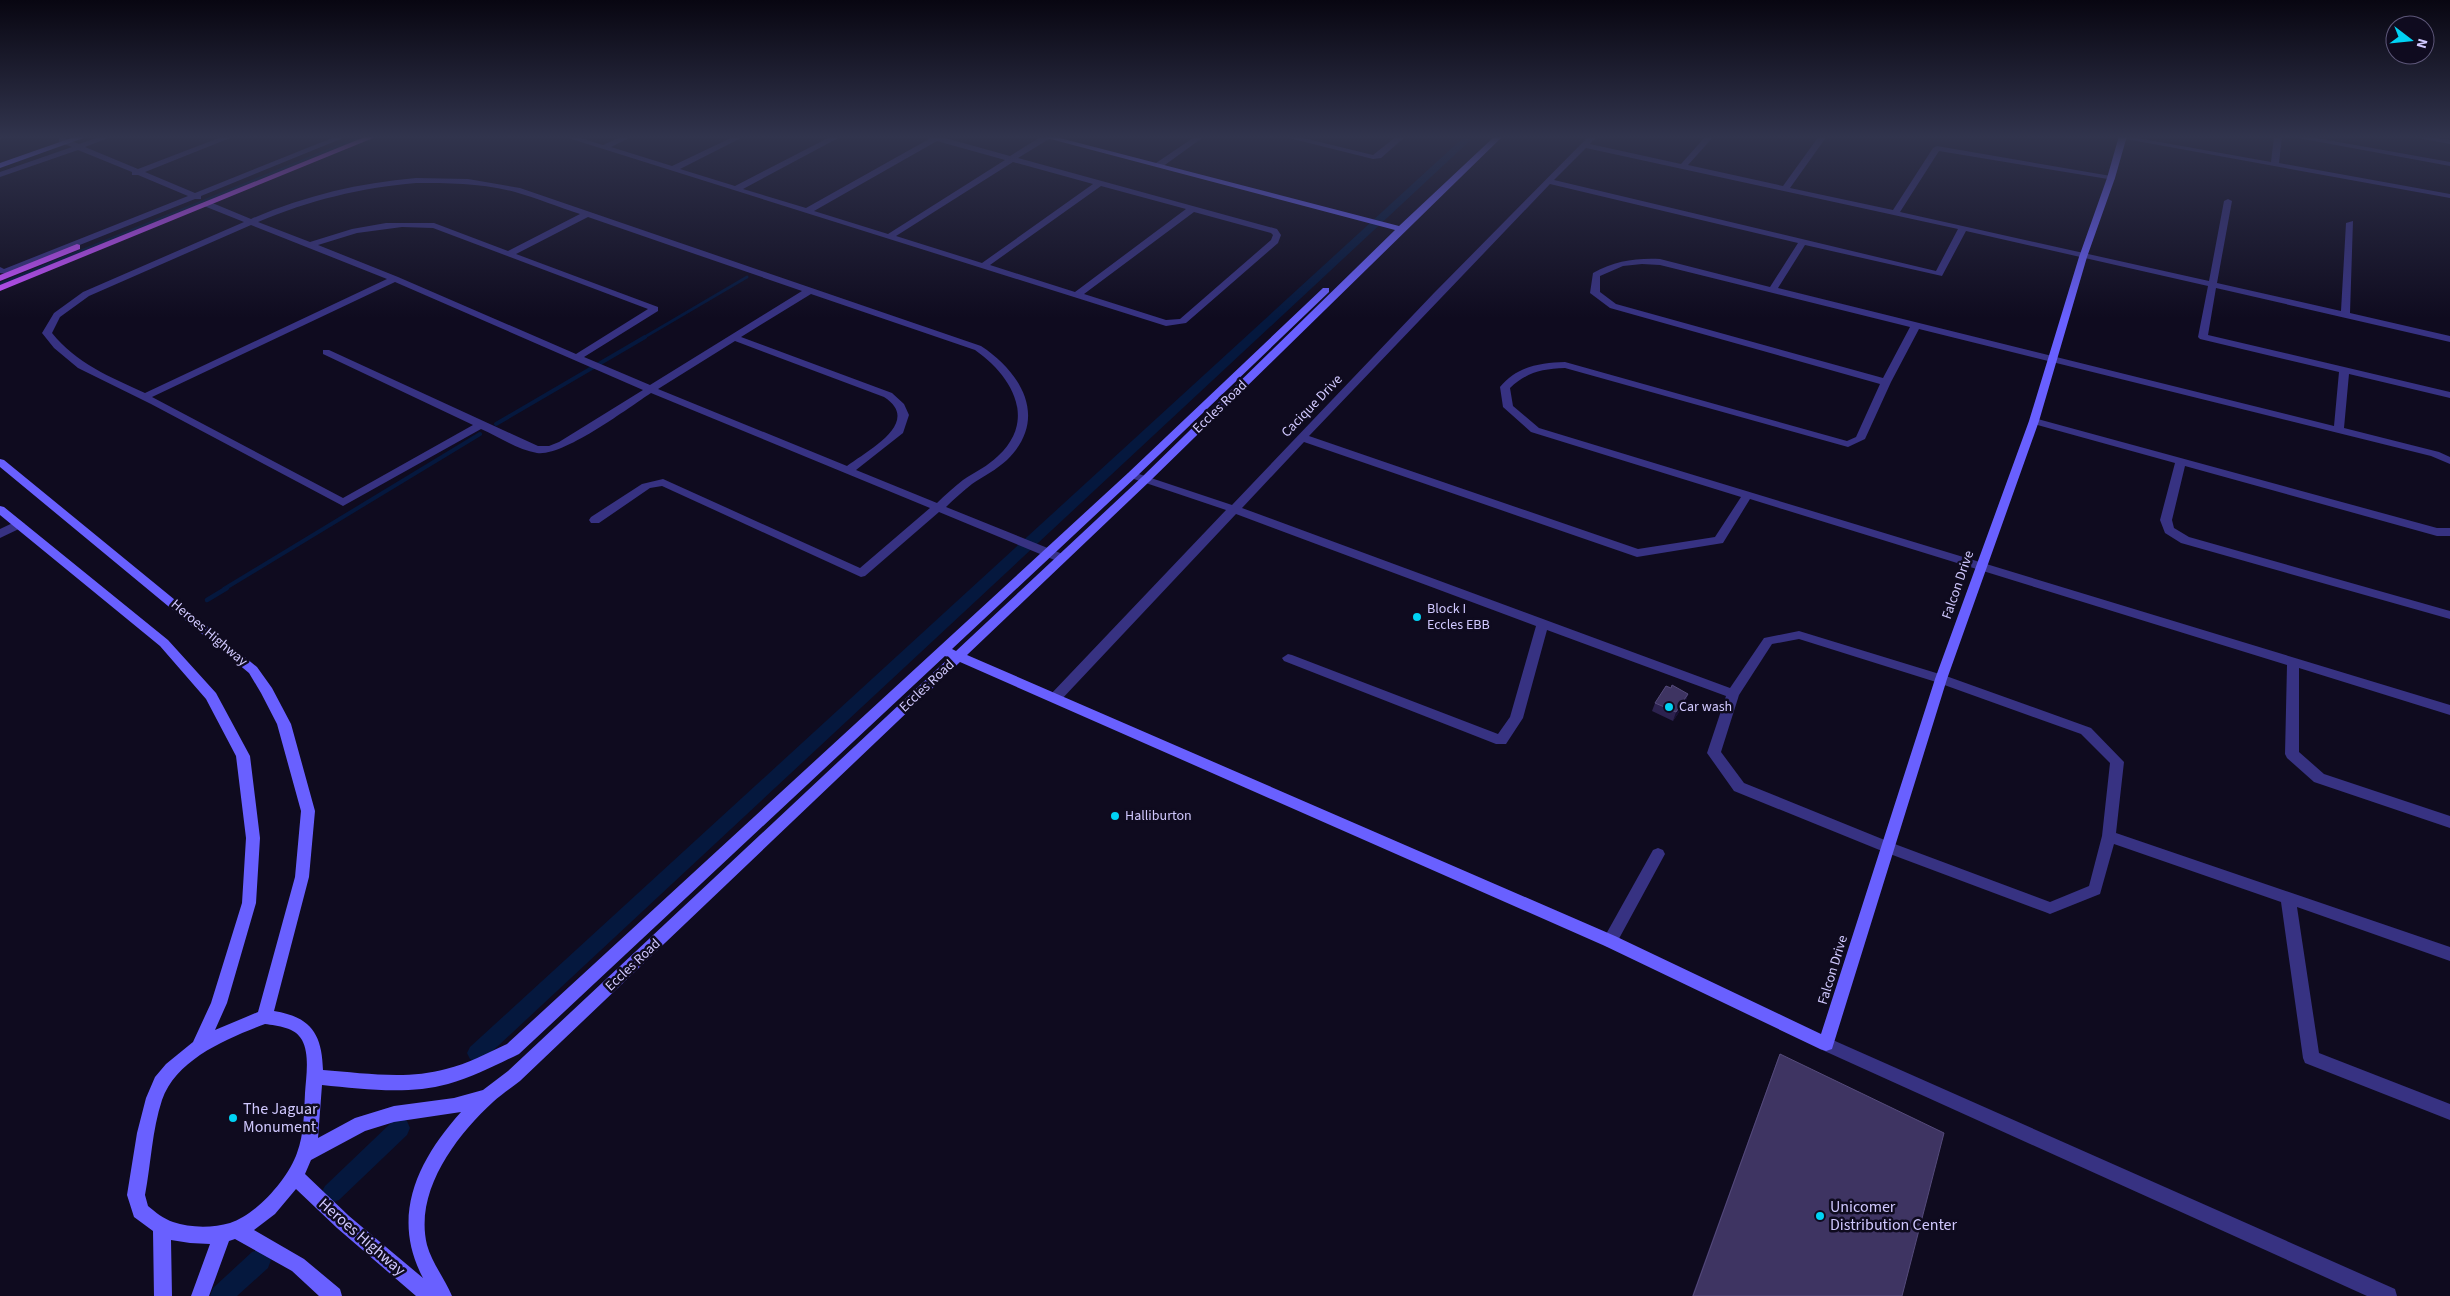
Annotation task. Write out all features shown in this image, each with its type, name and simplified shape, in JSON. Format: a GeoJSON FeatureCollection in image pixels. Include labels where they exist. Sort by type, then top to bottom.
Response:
{"type":"FeatureCollection","features":[{"type":"Feature","properties":{"kind":"main road"},"geometry":{"type":"LineString","coordinates":[[0,288],[225,196]]}},
{"type":"Feature","properties":{"kind":"main road"},"geometry":{"type":"LineString","coordinates":[[0,278],[198,197]]}},
{"type":"Feature","properties":{"kind":"street"},"geometry":{"type":"LineString","coordinates":[[323,196],[291,206],[253,221],[101,286],[66,306],[50,324],[47,333],[55,345],[68,358],[107,379],[146,396],[344,503],[480,426]]}},
{"type":"Feature","properties":{"kind":"street"},"geometry":{"type":"LineString","coordinates":[[534,196],[978,348],[990,355],[1016,382],[1023,405],[1022,423],[1008,453],[939,507],[861,573],[663,482],[646,486],[595,520]]}},
{"type":"Feature","properties":{"kind":"street"},"geometry":{"type":"LineString","coordinates":[[760,196],[1166,323],[1182,321],[1275,241],[1277,235],[1274,231],[1147,196]]}},
{"type":"Feature","properties":{"kind":"street"},"geometry":{"type":"LineString","coordinates":[[807,211],[832,196]]}},
{"type":"Feature","properties":{"kind":"street"},"geometry":{"type":"LineString","coordinates":[[889,237],[953,196]]}},
{"type":"Feature","properties":{"kind":"street"},"geometry":{"type":"LineString","coordinates":[[983,266],[1080,196]]}},
{"type":"Feature","properties":{"kind":"street"},"geometry":{"type":"LineString","coordinates":[[1278,196],[1397,228]]}},
{"type":"Feature","properties":{"kind":"street","name":"Eccles Road"},"geometry":{"type":"LineString","coordinates":[[306,1154],[361,1124],[394,1114],[454,1106],[488,1096],[514,1076],[1146,479],[1428,196]]}},
{"type":"Feature","properties":{"kind":"street","name":"Eccles Road"},"geometry":{"type":"LineString","coordinates":[[314,1077],[402,1083],[439,1079],[476,1067],[513,1049],[1432,196]]}},
{"type":"Feature","properties":{"kind":"street","name":"Cacique Drive"},"geometry":{"type":"LineString","coordinates":[[1055,698],[1532,196]]}},
{"type":"Feature","properties":{"kind":"street"},"geometry":{"type":"LineString","coordinates":[[1611,196],[1939,274],[1963,228]]}},
{"type":"Feature","properties":{"kind":"street"},"geometry":{"type":"LineString","coordinates":[[1819,196],[2450,339]]}},
{"type":"Feature","properties":{"kind":"street"},"geometry":{"type":"LineString","coordinates":[[1895,213],[1906,196]]}},
{"type":"Feature","properties":{"kind":"street","name":"Falcon Drive"},"geometry":{"type":"LineString","coordinates":[[1826,1044],[1941,679],[2034,421],[2083,257],[2104,196]]}},
{"type":"Feature","properties":{"kind":"street"},"geometry":{"type":"LineString","coordinates":[[0,270],[4,272],[198,197]]}},
{"type":"Feature","properties":{"kind":"street"},"geometry":{"type":"LineString","coordinates":[[2228,201],[2211,285],[2203,337],[2450,396]]}},
{"type":"Feature","properties":{"kind":"street"},"geometry":{"type":"LineString","coordinates":[[207,204],[395,279],[652,390],[1061,558]]}},
{"type":"Feature","properties":{"kind":"street"},"geometry":{"type":"LineString","coordinates":[[1077,295],[1193,208]]}},
{"type":"Feature","properties":{"kind":"street"},"geometry":{"type":"LineString","coordinates":[[510,253],[587,214]]}},
{"type":"Feature","properties":{"kind":"street"},"geometry":{"type":"LineString","coordinates":[[2345,315],[2350,223]]}},
{"type":"Feature","properties":{"kind":"street"},"geometry":{"type":"LineString","coordinates":[[310,245],[363,229],[397,224],[421,224],[449,230],[655,309],[577,357]]}},
{"type":"Feature","properties":{"kind":"street"},"geometry":{"type":"LineString","coordinates":[[1773,289],[1802,243]]}},
{"type":"Feature","properties":{"kind":"street"},"geometry":{"type":"LineString","coordinates":[[1886,382],[1613,306],[1595,292],[1596,275],[1614,264],[1634,260],[1660,262],[2435,454],[2450,461]]}},
{"type":"Feature","properties":{"kind":"street"},"geometry":{"type":"LineString","coordinates":[[146,396],[395,279]]}},
{"type":"Feature","properties":{"kind":"street"},"geometry":{"type":"LineString","coordinates":[[326,352],[536,451],[546,450],[563,444],[810,290]]}},
{"type":"Feature","properties":{"kind":"street"},"geometry":{"type":"LineString","coordinates":[[1915,326],[1886,382],[1860,439],[1848,444],[1564,365],[1542,366],[1519,373],[1505,387],[1508,408],[1535,430],[2450,710]]}},
{"type":"Feature","properties":{"kind":"street"},"geometry":{"type":"LineString","coordinates":[[735,338],[888,394],[902,405],[905,413],[904,422],[899,431],[848,471]]}},
{"type":"Feature","properties":{"kind":"street"},"geometry":{"type":"LineString","coordinates":[[2339,431],[2344,370]]}},
{"type":"Feature","properties":{"kind":"street"},"geometry":{"type":"LineString","coordinates":[[2034,421],[2436,532],[2450,532]]}},
{"type":"Feature","properties":{"kind":"street"},"geometry":{"type":"LineString","coordinates":[[1301,438],[1637,553],[1719,540],[1747,496]]}},
{"type":"Feature","properties":{"kind":"street"},"geometry":{"type":"LineString","coordinates":[[2180,461],[2166,520],[2168,530],[2185,540],[2450,615]]}},
{"type":"Feature","properties":{"kind":"street","name":"Heroes Highway"},"geometry":{"type":"LineString","coordinates":[[0,462],[252,670],[267,691],[284,724],[308,811],[302,877],[264,1017]]}},
{"type":"Feature","properties":{"kind":"street"},"geometry":{"type":"LineString","coordinates":[[1132,475],[1234,509],[1733,694]]}},
{"type":"Feature","properties":{"kind":"street"},"geometry":{"type":"LineString","coordinates":[[0,509],[164,643],[212,696],[242,756],[253,838],[249,902],[219,1003],[199,1047]]}},
{"type":"Feature","properties":{"kind":"street"},"geometry":{"type":"LineString","coordinates":[[0,534],[19,524]]}},
{"type":"Feature","properties":{"kind":"street"},"geometry":{"type":"LineString","coordinates":[[1288,658],[1502,740],[1516,718],[1543,624]]}},
{"type":"Feature","properties":{"kind":"street"},"geometry":{"type":"LineString","coordinates":[[1800,635],[1941,679],[2086,731],[2117,762],[2109,836],[2094,890],[2050,908],[1887,847],[1739,787],[1714,753],[1733,694],[1768,641],[1800,635]]}},
{"type":"Feature","properties":{"kind":"street"},"geometry":{"type":"LineString","coordinates":[[943,650],[1610,941],[1826,1044],[2388,1296]]}},
{"type":"Feature","properties":{"kind":"street"},"geometry":{"type":"LineString","coordinates":[[2293,662],[2292,754],[2319,778],[2450,822]]}},
{"type":"Feature","properties":{"kind":"street"},"geometry":{"type":"LineString","coordinates":[[2109,836],[2450,954]]}},
{"type":"Feature","properties":{"kind":"street"},"geometry":{"type":"LineString","coordinates":[[1610,941],[1658,854]]}},
{"type":"Feature","properties":{"kind":"street"},"geometry":{"type":"LineString","coordinates":[[2288,898],[2311,1058],[2450,1112]]}},
{"type":"Feature","properties":{"kind":"street"},"geometry":{"type":"LineString","coordinates":[[200,1296],[230,1232],[272,1204],[295,1176],[306,1154],[311,1134],[314,1077],[312,1044],[304,1030],[292,1023],[264,1017],[220,1034],[199,1047],[163,1081],[154,1098],[136,1196],[140,1211],[162,1227],[176,1232],[230,1232],[298,1265],[333,1296]]}},
{"type":"Feature","properties":{"kind":"street"},"geometry":{"type":"LineString","coordinates":[[444,1296],[427,1266],[417,1238],[421,1193],[439,1152],[457,1127],[488,1096]]}},
{"type":"Feature","properties":{"kind":"street","name":"Heroes Highway"},"geometry":{"type":"LineString","coordinates":[[295,1176],[343,1222],[430,1296]]}},
{"type":"Feature","properties":{"kind":"street"},"geometry":{"type":"LineString","coordinates":[[162,1227],[163,1296]]}},
{"type":"Feature","properties":{"kind":"building"},"geometry":{"type":"Polygon","coordinates":[[[1672,685],[1688,694],[1676,712],[1655,703],[1666,686],[1671,688],[1672,685]]]}},
{"type":"Feature","properties":{"kind":"building","name":"Unicomer Distribution Center"},"geometry":{"type":"Polygon","coordinates":[[[1780,1054],[1944,1133],[1902,1296],[1693,1296],[1780,1054]]]}},
{"type":"Feature","properties":{"kind":"waterway"},"geometry":{"type":"LineString","coordinates":[[0,284],[215,196]]}},
{"type":"Feature","properties":{"kind":"waterway"},"geometry":{"type":"LineString","coordinates":[[477,1053],[1405,196]]}},
{"type":"Feature","properties":{"kind":"waterway"},"geometry":{"type":"LineString","coordinates":[[643,338],[747,277]]}},
{"type":"Feature","properties":{"kind":"waterway"},"geometry":{"type":"LineString","coordinates":[[496,424],[645,337]]}},
{"type":"Feature","properties":{"kind":"waterway"},"geometry":{"type":"LineString","coordinates":[[224,589],[480,434]]}},
{"type":"Feature","properties":{"kind":"waterway"},"geometry":{"type":"LineString","coordinates":[[207,600],[227,588]]}},
{"type":"Feature","properties":{"kind":"waterway"},"geometry":{"type":"LineString","coordinates":[[332,1193],[400,1128]]}},
{"type":"Feature","properties":{"kind":"waterway"},"geometry":{"type":"LineString","coordinates":[[221,1296],[260,1260]]}},
{"type":"Feature","properties":{"kind":"place","name":"Block I Eccles EBB"},"geometry":{"type":"Point","coordinates":[1417,617]}},
{"type":"Feature","properties":{"kind":"place","name":"Car wash"},"geometry":{"type":"Point","coordinates":[1669,707]}},
{"type":"Feature","properties":{"kind":"place","name":"Halliburton"},"geometry":{"type":"Point","coordinates":[1115,816]}},
{"type":"Feature","properties":{"kind":"place","name":"The Jaguar Monument"},"geometry":{"type":"Point","coordinates":[233,1118]}},
{"type":"Feature","properties":{"kind":"place","name":"Unicomer Distribution Center"},"geometry":{"type":"Point","coordinates":[1820,1216]}}]}
